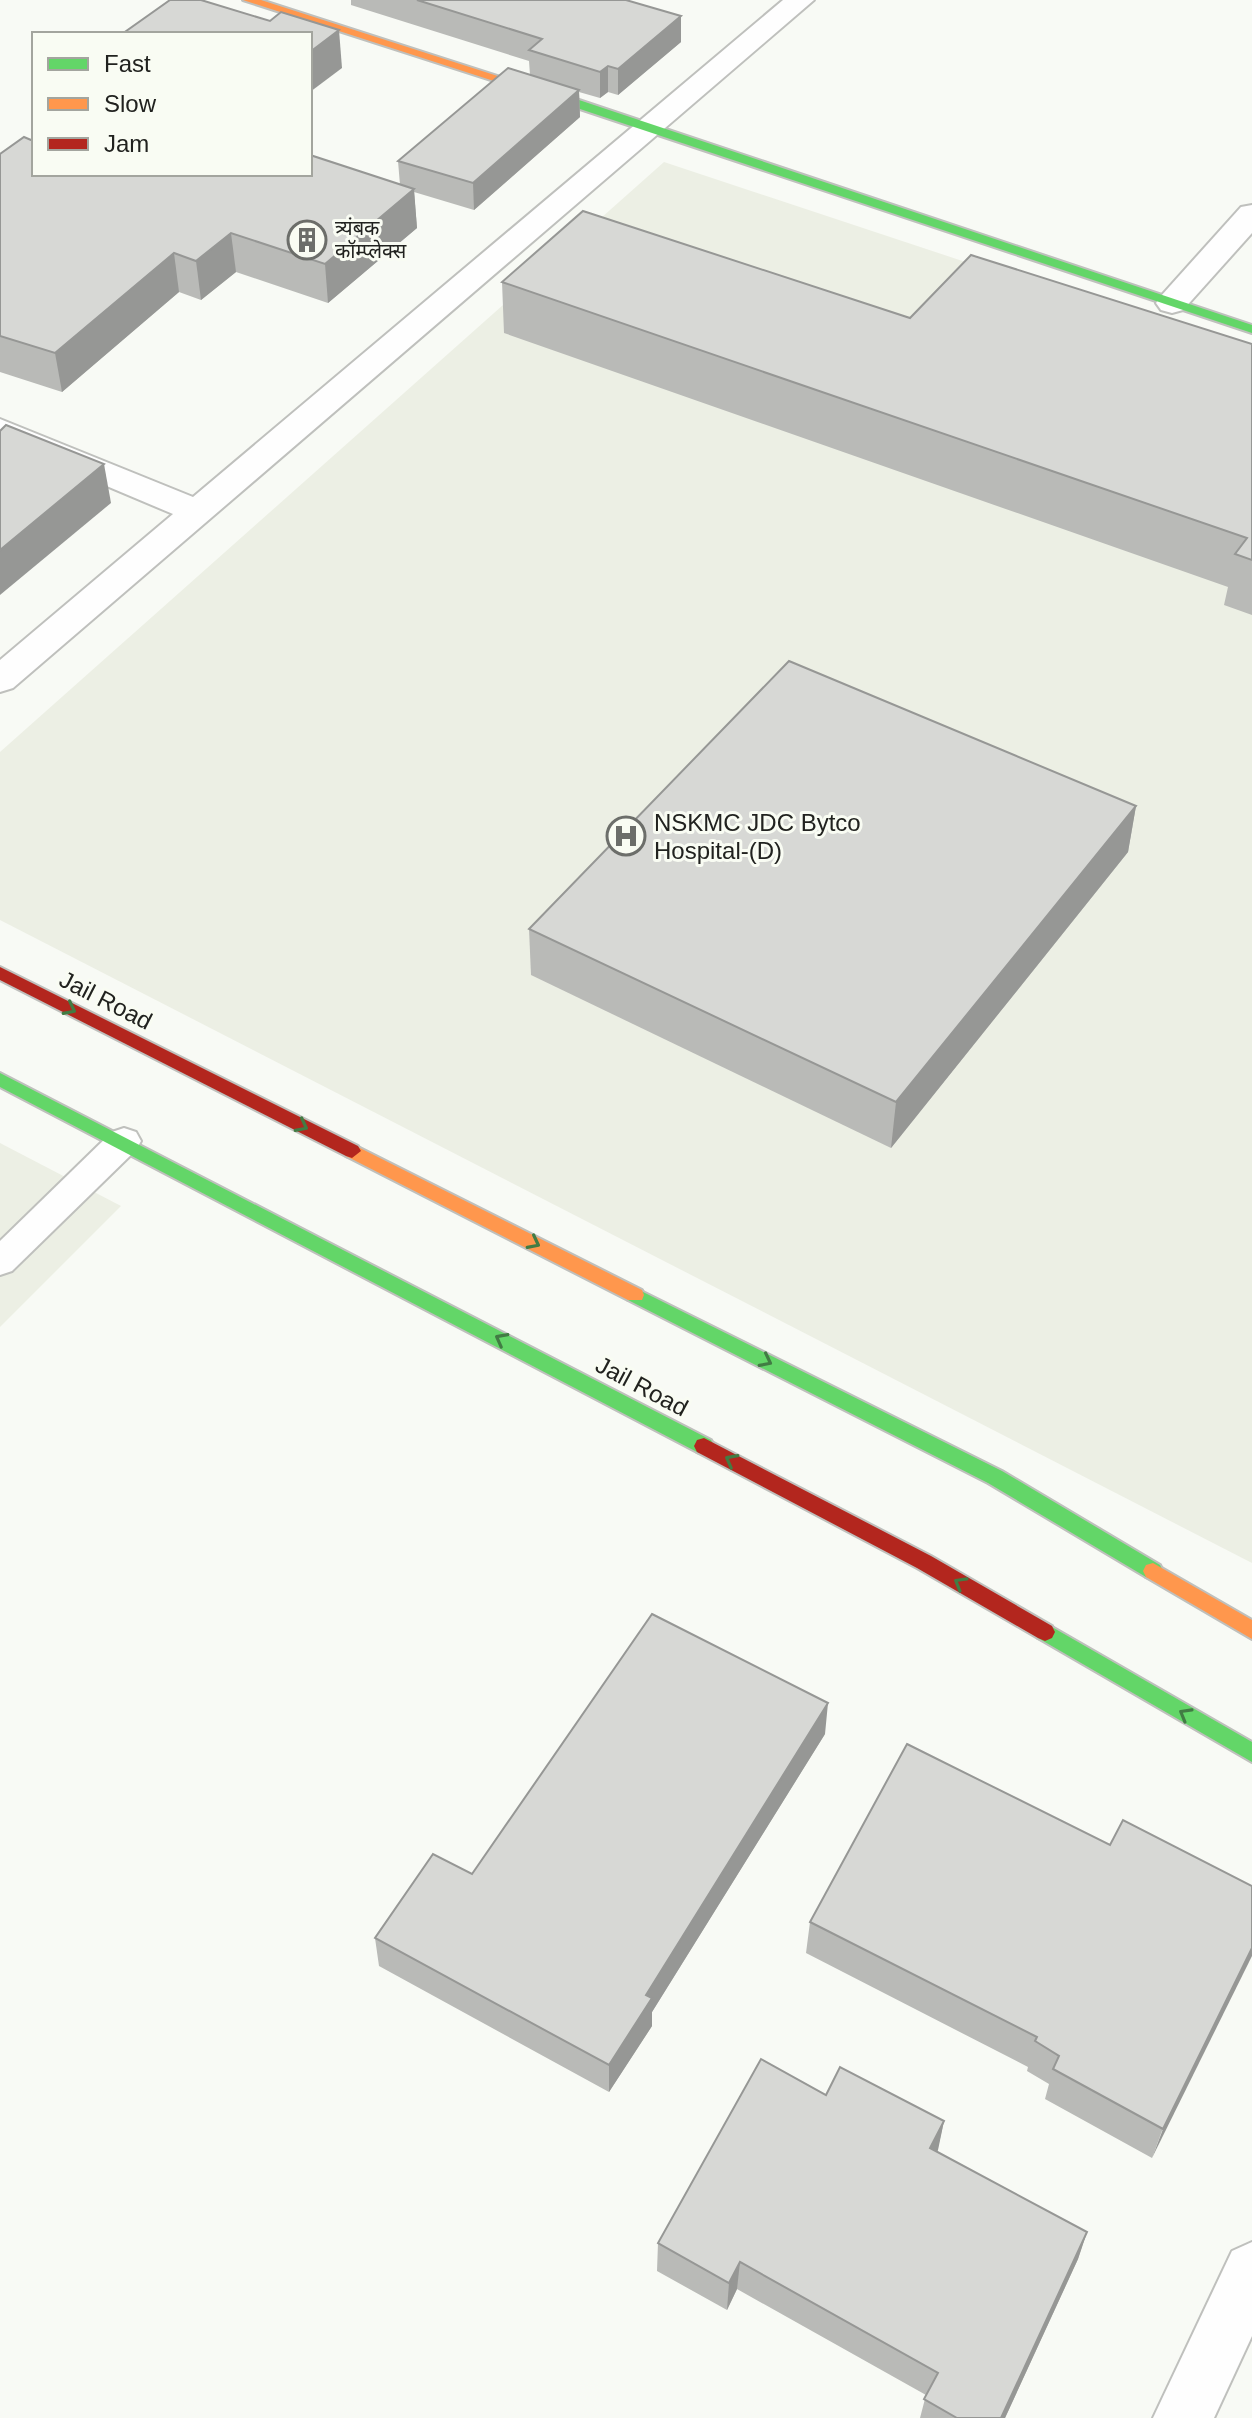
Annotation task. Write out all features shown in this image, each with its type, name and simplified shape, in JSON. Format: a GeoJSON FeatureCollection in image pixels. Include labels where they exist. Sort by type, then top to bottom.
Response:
{"type":"FeatureCollection","features":[{"type":"Feature","properties":{"kind":"main road"},"geometry":{"type":"LineString","coordinates":[[249,0],[651,127],[1252,329]]}},
{"type":"Feature","properties":{"kind":"main road","name":"Jail Road"},"geometry":{"type":"LineString","coordinates":[[0,973],[995,1477],[1252,1630]]}},
{"type":"Feature","properties":{"kind":"main road","name":"Jail Road"},"geometry":{"type":"LineString","coordinates":[[0,1079],[124,1141],[924,1562],[1252,1753]]}},
{"type":"Feature","properties":{"kind":"street"},"geometry":{"type":"LineString","coordinates":[[0,680],[800,0]]}},
{"type":"Feature","properties":{"kind":"street"},"geometry":{"type":"LineString","coordinates":[[1172,303],[1252,214]]}},
{"type":"Feature","properties":{"kind":"street"},"geometry":{"type":"LineString","coordinates":[[0,429],[198,512]]}},
{"type":"Feature","properties":{"kind":"street"},"geometry":{"type":"LineString","coordinates":[[1183,2418],[1252,2271]]}},
{"type":"Feature","properties":{"kind":"lane"},"geometry":{"type":"LineString","coordinates":[[0,1262],[124,1141]]}},
{"type":"Feature","properties":{"kind":"shaded area","name":"NSKMC JDC Bytco Hospital-(D)"},"geometry":{"type":"Polygon","coordinates":[[[664,162],[1252,357],[1252,1563],[0,920],[0,752],[664,162]]]}},
{"type":"Feature","properties":{"kind":"shaded area"},"geometry":{"type":"Polygon","coordinates":[[[0,1143],[121,1206],[0,1327],[0,1143]]]}},
{"type":"Feature","properties":{"kind":"building"},"geometry":{"type":"Polygon","coordinates":[[[170,0],[201,0],[270,21],[281,12],[339,30],[312,50],[312,32],[125,32],[170,0]]]}},
{"type":"Feature","properties":{"kind":"building"},"geometry":{"type":"Polygon","coordinates":[[[417,0],[626,0],[681,16],[618,69],[608,66],[600,72],[529,50],[542,39],[417,0]]]}},
{"type":"Feature","properties":{"kind":"building"},"geometry":{"type":"Polygon","coordinates":[[[508,68],[579,90],[473,183],[398,161],[508,68]]]}},
{"type":"Feature","properties":{"kind":"building"},"geometry":{"type":"Polygon","coordinates":[[[24,137],[32,139],[32,176],[312,176],[312,156],[414,189],[325,264],[231,233],[196,261],[174,253],[55,353],[0,336],[0,154],[24,137]]]}},
{"type":"Feature","properties":{"kind":"building"},"geometry":{"type":"Polygon","coordinates":[[[583,211],[910,318],[971,255],[1252,344],[1252,560],[1235,554],[1247,538],[502,282],[583,211]]]}},
{"type":"Feature","properties":{"kind":"building"},"geometry":{"type":"Polygon","coordinates":[[[6,425],[104,464],[0,550],[0,431],[6,425]]]}},
{"type":"Feature","properties":{"kind":"building"},"geometry":{"type":"Polygon","coordinates":[[[789,661],[1136,806],[896,1102],[529,929],[789,661]]]}},
{"type":"Feature","properties":{"kind":"building"},"geometry":{"type":"Polygon","coordinates":[[[652,1614],[828,1703],[646,1995],[652,1998],[609,2065],[375,1938],[433,1854],[472,1874],[652,1614]]]}},
{"type":"Feature","properties":{"kind":"building"},"geometry":{"type":"Polygon","coordinates":[[[907,1744],[1110,1845],[1123,1820],[1252,1886],[1252,1948],[1163,2129],[1053,2069],[1059,2056],[1035,2041],[1037,2037],[810,1922],[907,1744]]]}},
{"type":"Feature","properties":{"kind":"building"},"geometry":{"type":"Polygon","coordinates":[[[761,2059],[826,2095],[840,2067],[944,2121],[930,2148],[1087,2232],[1001,2418],[957,2418],[924,2399],[938,2373],[740,2262],[729,2283],[658,2243],[761,2059]]]}},
{"type":"Feature","properties":{"kind":"traffic: fast"},"geometry":{"type":"LineString","coordinates":[[557,97],[1252,329]]}},
{"type":"Feature","properties":{"kind":"traffic: fast"},"geometry":{"type":"LineString","coordinates":[[0,1079],[704,1446]]}},
{"type":"Feature","properties":{"kind":"traffic: fast"},"geometry":{"type":"LineString","coordinates":[[635,1295],[995,1477],[1153,1571]]}},
{"type":"Feature","properties":{"kind":"traffic: fast"},"geometry":{"type":"LineString","coordinates":[[1045,1632],[1252,1753]]}},
{"type":"Feature","properties":{"kind":"traffic: slow"},"geometry":{"type":"LineString","coordinates":[[249,0],[557,97]]}},
{"type":"Feature","properties":{"kind":"traffic: slow"},"geometry":{"type":"LineString","coordinates":[[352,1151],[635,1295]]}},
{"type":"Feature","properties":{"kind":"traffic: slow"},"geometry":{"type":"LineString","coordinates":[[1153,1571],[1252,1630]]}},
{"type":"Feature","properties":{"kind":"traffic: jam"},"geometry":{"type":"LineString","coordinates":[[0,973],[352,1151]]}},
{"type":"Feature","properties":{"kind":"traffic: jam"},"geometry":{"type":"LineString","coordinates":[[704,1446],[924,1562],[1045,1632]]}},
{"type":"Feature","properties":{"kind":"place","name":"त्र्यंबक कॉम्प्लेक्स"},"geometry":{"type":"Point","coordinates":[307,240]}},
{"type":"Feature","properties":{"kind":"place","name":"NSKMC JDC Bytco Hospital-(D)"},"geometry":{"type":"Point","coordinates":[626,836]}}]}
